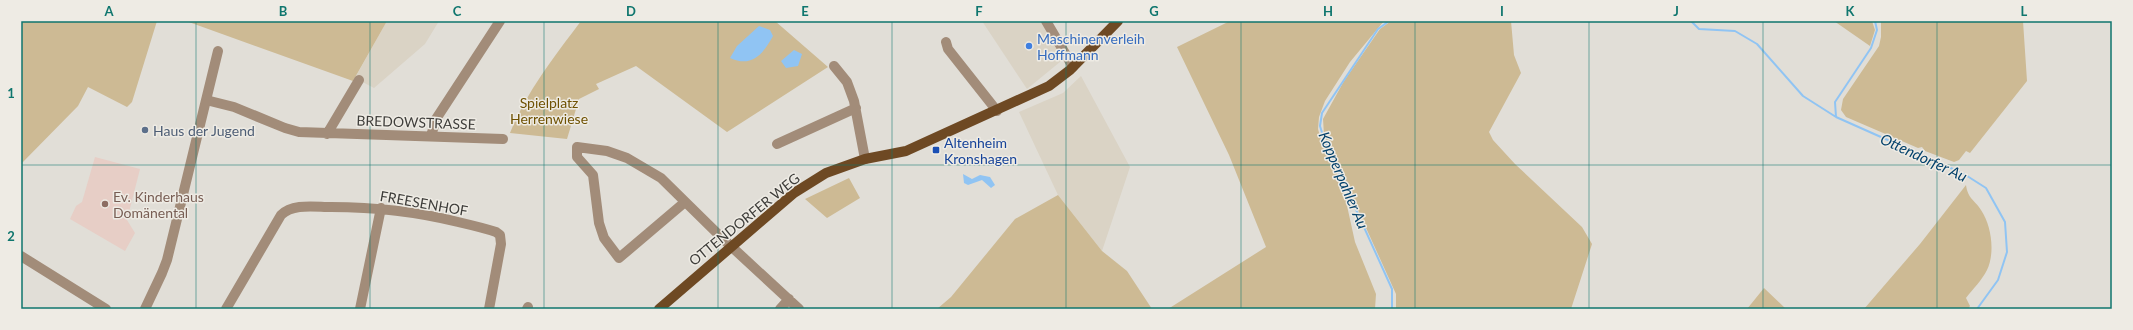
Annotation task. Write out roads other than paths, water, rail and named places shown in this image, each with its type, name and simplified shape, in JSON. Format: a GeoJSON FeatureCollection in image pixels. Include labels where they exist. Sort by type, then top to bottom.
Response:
{"type":"FeatureCollection","features":[{"type":"Feature","properties":{"kind":"main road","name":"OTTENDORFER WEG"},"geometry":{"type":"LineString","coordinates":[[659,309],[794,193],[826,173],[865,159],[906,151],[997,111],[1049,86],[1073,66],[1118,21]]}},
{"type":"Feature","properties":{"kind":"street"},"geometry":{"type":"LineString","coordinates":[[431,136],[436,119],[500,21]]}},
{"type":"Feature","properties":{"kind":"street"},"geometry":{"type":"LineString","coordinates":[[1046,21],[1073,66]]}},
{"type":"Feature","properties":{"kind":"street"},"geometry":{"type":"LineString","coordinates":[[946,42],[948,49],[997,111]]}},
{"type":"Feature","properties":{"kind":"street"},"geometry":{"type":"LineString","coordinates":[[145,309],[167,260],[218,51]]}},
{"type":"Feature","properties":{"kind":"street"},"geometry":{"type":"LineString","coordinates":[[834,66],[847,82],[856,108],[865,159]]}},
{"type":"Feature","properties":{"kind":"street","name":"BREDOWSTRASSE"},"geometry":{"type":"LineString","coordinates":[[327,134],[359,80]]}},
{"type":"Feature","properties":{"kind":"street","name":"BREDOWSTRASSE"},"geometry":{"type":"LineString","coordinates":[[206,100],[242,109],[285,128],[299,132],[503,139]]}},
{"type":"Feature","properties":{"kind":"street"},"geometry":{"type":"LineString","coordinates":[[777,144],[856,108]]}},
{"type":"Feature","properties":{"kind":"street"},"geometry":{"type":"LineString","coordinates":[[685,202],[619,258],[604,238],[600,223],[593,175],[577,157],[577,147],[607,151],[627,158],[643,166],[661,178],[731,246],[800,309]]}},
{"type":"Feature","properties":{"kind":"street","name":"FREESENHOF"},"geometry":{"type":"LineString","coordinates":[[226,309],[281,215],[286,210],[294,207],[381,208],[427,214],[491,230],[500,235],[501,244],[488,309]]}},
{"type":"Feature","properties":{"kind":"street"},"geometry":{"type":"LineString","coordinates":[[360,309],[381,208]]}},
{"type":"Feature","properties":{"kind":"street"},"geometry":{"type":"LineString","coordinates":[[21,256],[106,309]]}},
{"type":"Feature","properties":{"kind":"street"},"geometry":{"type":"LineString","coordinates":[[780,309],[789,299]]}},
{"type":"Feature","properties":{"kind":"water"},"geometry":{"type":"Polygon","coordinates":[[[759,26],[770,30],[773,36],[761,54],[756,58],[745,61],[738,61],[730,58],[737,46],[759,26]]]}},
{"type":"Feature","properties":{"kind":"water"},"geometry":{"type":"Polygon","coordinates":[[[794,50],[802,54],[798,66],[786,68],[781,61],[794,50]]]}},
{"type":"Feature","properties":{"kind":"water"},"geometry":{"type":"Polygon","coordinates":[[[963,174],[972,179],[980,175],[990,177],[995,185],[991,188],[982,180],[968,185],[964,183],[963,174]]]}},
{"type":"Feature","properties":{"kind":"waterway","name":"Kopperpahler Au"},"geometry":{"type":"LineString","coordinates":[[1389,21],[1378,29],[1322,113],[1320,126],[1324,139],[1392,289],[1392,309]]}},
{"type":"Feature","properties":{"kind":"waterway","name":"Ottendorfer Au"},"geometry":{"type":"LineString","coordinates":[[1691,21],[1699,29],[1735,31],[1757,44],[1803,96],[1836,117],[1964,174],[1986,188],[2005,222],[2007,252],[1998,280],[1977,309]]}},
{"type":"Feature","properties":{"kind":"waterway","name":"Ottendorfer Au"},"geometry":{"type":"LineString","coordinates":[[1836,117],[1835,102],[1871,48],[1877,30],[1875,21]]}},
{"type":"Feature","properties":{"kind":"place","name":"Maschinenverleih Hoffmann"},"geometry":{"type":"Point","coordinates":[1029,46]}},
{"type":"Feature","properties":{"kind":"place","name":"Haus der Jugend"},"geometry":{"type":"Point","coordinates":[145,130]}},
{"type":"Feature","properties":{"kind":"place","name":"Altenheim Kronshagen"},"geometry":{"type":"Point","coordinates":[936,150]}},
{"type":"Feature","properties":{"kind":"place","name":"Ev. Kinderhaus Domänental"},"geometry":{"type":"Point","coordinates":[105,204]}},
{"type":"Feature","properties":{"kind":"park label","name":"Spielplatz Herrenwiese"},"geometry":{"type":"Point","coordinates":[549,110]}}]}
